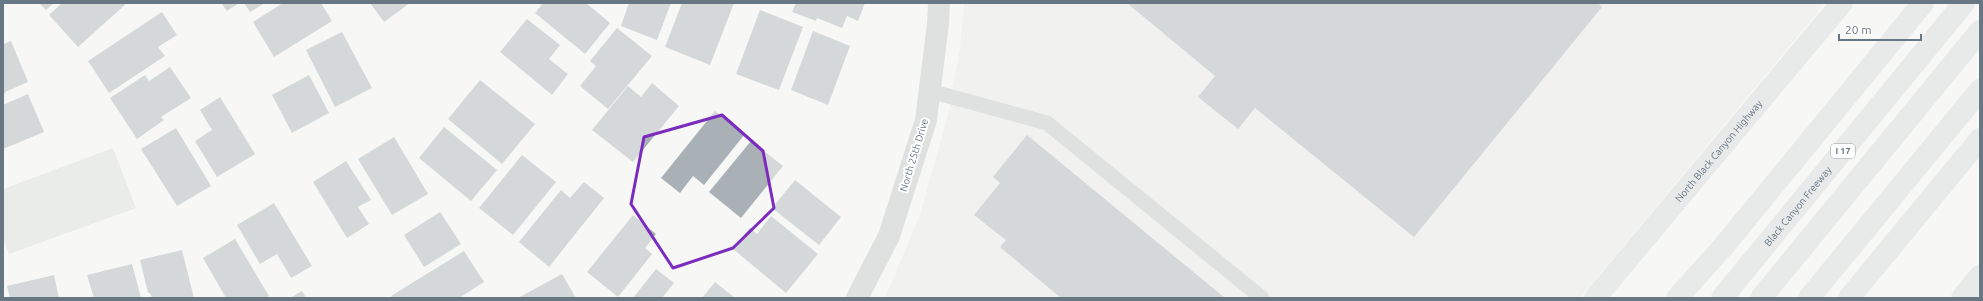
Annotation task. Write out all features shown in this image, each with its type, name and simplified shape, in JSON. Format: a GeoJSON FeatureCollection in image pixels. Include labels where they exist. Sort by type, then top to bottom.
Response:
{"type":"FeatureCollection","features":[{"type":"Feature","properties":{"kind":"main road","name":"North Black Canyon Highway"},"geometry":{"type":"LineString","coordinates":[[1595,298],[1842,3]]}},
{"type":"Feature","properties":{"kind":"main road"},"geometry":{"type":"LineString","coordinates":[[1677,298],[1723,247],[1923,3]]}},
{"type":"Feature","properties":{"kind":"main road","name":"Black Canyon Freeway"},"geometry":{"type":"LineString","coordinates":[[1722,298],[1964,3]]}},
{"type":"Feature","properties":{"kind":"main road"},"geometry":{"type":"LineString","coordinates":[[1761,298],[1980,31]]}},
{"type":"Feature","properties":{"kind":"main road"},"geometry":{"type":"LineString","coordinates":[[1809,298],[1980,90]]}},
{"type":"Feature","properties":{"kind":"main road"},"geometry":{"type":"LineString","coordinates":[[1849,298],[1980,139]]}},
{"type":"Feature","properties":{"kind":"main road"},"geometry":{"type":"LineString","coordinates":[[1962,298],[1980,276]]}},
{"type":"Feature","properties":{"kind":"street","name":"North 25th Drive"},"geometry":{"type":"LineString","coordinates":[[857,298],[889,236],[926,120],[939,3]]}},
{"type":"Feature","properties":{"kind":"lane"},"geometry":{"type":"LineString","coordinates":[[930,91],[1047,123],[1262,298]]}},
{"type":"Feature","properties":{"kind":"highlighted area"},"geometry":{"type":"Polygon","coordinates":[[[722,115],[763,151],[774,208],[733,248],[673,268],[631,204],[644,137],[722,115]]]}},
{"type":"Feature","properties":{"kind":"shaded area"},"geometry":{"type":"Polygon","coordinates":[[[964,3],[1823,3],[1818,12],[1580,298],[885,298],[920,215],[948,115],[960,48],[964,3]]]}},
{"type":"Feature","properties":{"kind":"shaded area"},"geometry":{"type":"Polygon","coordinates":[[[113,148],[136,208],[9,254],[3,238],[3,189],[113,148]]]}},
{"type":"Feature","properties":{"kind":"building"},"geometry":{"type":"Polygon","coordinates":[[[39,3],[54,3],[46,10],[39,3]]]}},
{"type":"Feature","properties":{"kind":"building"},"geometry":{"type":"Polygon","coordinates":[[[62,3],[127,3],[78,47],[49,15],[62,3]]]}},
{"type":"Feature","properties":{"kind":"building"},"geometry":{"type":"Polygon","coordinates":[[[221,3],[239,3],[227,11],[221,3]]]}},
{"type":"Feature","properties":{"kind":"building"},"geometry":{"type":"Polygon","coordinates":[[[244,3],[265,3],[250,12],[244,3]]]}},
{"type":"Feature","properties":{"kind":"building"},"geometry":{"type":"Polygon","coordinates":[[[283,3],[321,3],[332,21],[274,57],[253,22],[283,3]]]}},
{"type":"Feature","properties":{"kind":"building"},"geometry":{"type":"Polygon","coordinates":[[[370,3],[410,3],[384,22],[370,3]]]}},
{"type":"Feature","properties":{"kind":"building"},"geometry":{"type":"Polygon","coordinates":[[[543,3],[586,3],[610,23],[585,54],[535,13],[543,3]]]}},
{"type":"Feature","properties":{"kind":"building"},"geometry":{"type":"Polygon","coordinates":[[[629,3],[671,3],[657,40],[621,26],[629,3]]]}},
{"type":"Feature","properties":{"kind":"building"},"geometry":{"type":"Polygon","coordinates":[[[682,3],[734,3],[710,65],[665,47],[682,3]]]}},
{"type":"Feature","properties":{"kind":"building"},"geometry":{"type":"Polygon","coordinates":[[[796,3],[865,3],[858,21],[847,16],[842,28],[817,18],[816,21],[792,12],[796,3]]]}},
{"type":"Feature","properties":{"kind":"building"},"geometry":{"type":"Polygon","coordinates":[[[1127,3],[1598,3],[1602,7],[1414,237],[1255,108],[1238,129],[1198,97],[1215,76],[1127,3]]]}},
{"type":"Feature","properties":{"kind":"building"},"geometry":{"type":"Polygon","coordinates":[[[760,10],[803,27],[779,90],[736,74],[760,10]]]}},
{"type":"Feature","properties":{"kind":"building"},"geometry":{"type":"Polygon","coordinates":[[[162,12],[177,35],[158,47],[165,56],[109,93],[88,61],[162,12]]]}},
{"type":"Feature","properties":{"kind":"building"},"geometry":{"type":"Polygon","coordinates":[[[527,19],[560,45],[549,59],[568,74],[552,95],[500,52],[527,19]]]}},
{"type":"Feature","properties":{"kind":"building"},"geometry":{"type":"Polygon","coordinates":[[[617,28],[652,56],[608,109],[580,86],[596,66],[590,61],[617,28]]]}},
{"type":"Feature","properties":{"kind":"building"},"geometry":{"type":"Polygon","coordinates":[[[813,31],[850,46],[828,105],[791,90],[813,31]]]}},
{"type":"Feature","properties":{"kind":"building"},"geometry":{"type":"Polygon","coordinates":[[[342,32],[372,88],[335,107],[306,50],[342,32]]]}},
{"type":"Feature","properties":{"kind":"building"},"geometry":{"type":"Polygon","coordinates":[[[11,41],[28,82],[3,94],[3,44],[11,41]]]}},
{"type":"Feature","properties":{"kind":"building"},"geometry":{"type":"Polygon","coordinates":[[[170,67],[191,98],[161,117],[164,120],[137,139],[110,98],[145,75],[149,81],[170,67]]]}},
{"type":"Feature","properties":{"kind":"building"},"geometry":{"type":"Polygon","coordinates":[[[309,75],[329,113],[292,133],[272,95],[309,75]]]}},
{"type":"Feature","properties":{"kind":"building"},"geometry":{"type":"Polygon","coordinates":[[[480,80],[535,124],[502,164],[448,119],[480,80]]]}},
{"type":"Feature","properties":{"kind":"building"},"geometry":{"type":"Polygon","coordinates":[[[652,83],[679,106],[633,162],[592,130],[628,86],[641,97],[652,83]]]}},
{"type":"Feature","properties":{"kind":"building"},"geometry":{"type":"Polygon","coordinates":[[[28,94],[44,132],[3,149],[3,105],[28,94]]]}},
{"type":"Feature","properties":{"kind":"building"},"geometry":{"type":"Polygon","coordinates":[[[220,97],[255,154],[217,177],[195,141],[212,130],[200,110],[220,97]]]}},
{"type":"Feature","properties":{"kind":"building"},"geometry":{"type":"Polygon","coordinates":[[[715,111],[745,134],[704,185],[693,176],[680,193],[661,178],[715,111]]]}},
{"type":"Feature","properties":{"kind":"building"},"geometry":{"type":"Polygon","coordinates":[[[444,127],[497,170],[471,201],[419,158],[444,127]]]}},
{"type":"Feature","properties":{"kind":"building"},"geometry":{"type":"Polygon","coordinates":[[[176,128],[211,186],[177,206],[141,149],[176,128]]]}},
{"type":"Feature","properties":{"kind":"building"},"geometry":{"type":"Polygon","coordinates":[[[1027,135],[1225,298],[1061,298],[1000,247],[1006,240],[974,215],[1000,183],[993,177],[1027,135]]]}},
{"type":"Feature","properties":{"kind":"building"},"geometry":{"type":"Polygon","coordinates":[[[394,137],[428,194],[392,215],[358,159],[394,137]]]}},
{"type":"Feature","properties":{"kind":"building"},"geometry":{"type":"Polygon","coordinates":[[[751,141],[783,166],[741,218],[709,192],[751,141]]]}},
{"type":"Feature","properties":{"kind":"building"},"geometry":{"type":"Polygon","coordinates":[[[522,155],[556,182],[513,235],[479,208],[522,155]]]}},
{"type":"Feature","properties":{"kind":"building"},"geometry":{"type":"Polygon","coordinates":[[[346,161],[371,200],[358,207],[369,224],[347,238],[313,182],[346,161]]]}},
{"type":"Feature","properties":{"kind":"building"},"geometry":{"type":"Polygon","coordinates":[[[795,180],[841,217],[819,245],[772,208],[795,180]]]}},
{"type":"Feature","properties":{"kind":"building"},"geometry":{"type":"Polygon","coordinates":[[[584,182],[604,198],[549,267],[519,242],[561,190],[570,198],[584,182]]]}},
{"type":"Feature","properties":{"kind":"building"},"geometry":{"type":"Polygon","coordinates":[[[274,203],[312,266],[291,278],[277,254],[260,264],[237,225],[274,203]]]}},
{"type":"Feature","properties":{"kind":"building"},"geometry":{"type":"Polygon","coordinates":[[[440,212],[461,244],[424,267],[404,235],[440,212]]]}},
{"type":"Feature","properties":{"kind":"building"},"geometry":{"type":"Polygon","coordinates":[[[633,215],[656,234],[645,248],[652,254],[618,297],[587,272],[633,215]]]}},
{"type":"Feature","properties":{"kind":"building"},"geometry":{"type":"Polygon","coordinates":[[[771,216],[818,254],[786,293],[733,249],[750,228],[757,234],[771,216]]]}},
{"type":"Feature","properties":{"kind":"building"},"geometry":{"type":"Polygon","coordinates":[[[235,239],[269,296],[266,298],[226,298],[203,258],[235,239]]]}},
{"type":"Feature","properties":{"kind":"building"},"geometry":{"type":"Polygon","coordinates":[[[182,250],[194,298],[152,298],[150,293],[148,293],[140,260],[182,250]]]}},
{"type":"Feature","properties":{"kind":"building"},"geometry":{"type":"Polygon","coordinates":[[[464,251],[484,282],[459,298],[392,298],[391,296],[464,251]]]}},
{"type":"Feature","properties":{"kind":"building"},"geometry":{"type":"Polygon","coordinates":[[[132,264],[141,298],[94,298],[87,275],[132,264]]]}},
{"type":"Feature","properties":{"kind":"building"},"geometry":{"type":"Polygon","coordinates":[[[656,269],[674,283],[662,298],[633,298],[656,269]]]}},
{"type":"Feature","properties":{"kind":"building"},"geometry":{"type":"Polygon","coordinates":[[[562,274],[576,298],[518,298],[562,274]]]}},
{"type":"Feature","properties":{"kind":"building"},"geometry":{"type":"Polygon","coordinates":[[[54,275],[59,298],[10,298],[7,286],[54,275]]]}},
{"type":"Feature","properties":{"kind":"building"},"geometry":{"type":"Polygon","coordinates":[[[715,282],[735,298],[702,298],[715,282]]]}},
{"type":"Feature","properties":{"kind":"building"},"geometry":{"type":"Polygon","coordinates":[[[302,291],[306,298],[290,298],[302,291]]]}}]}
